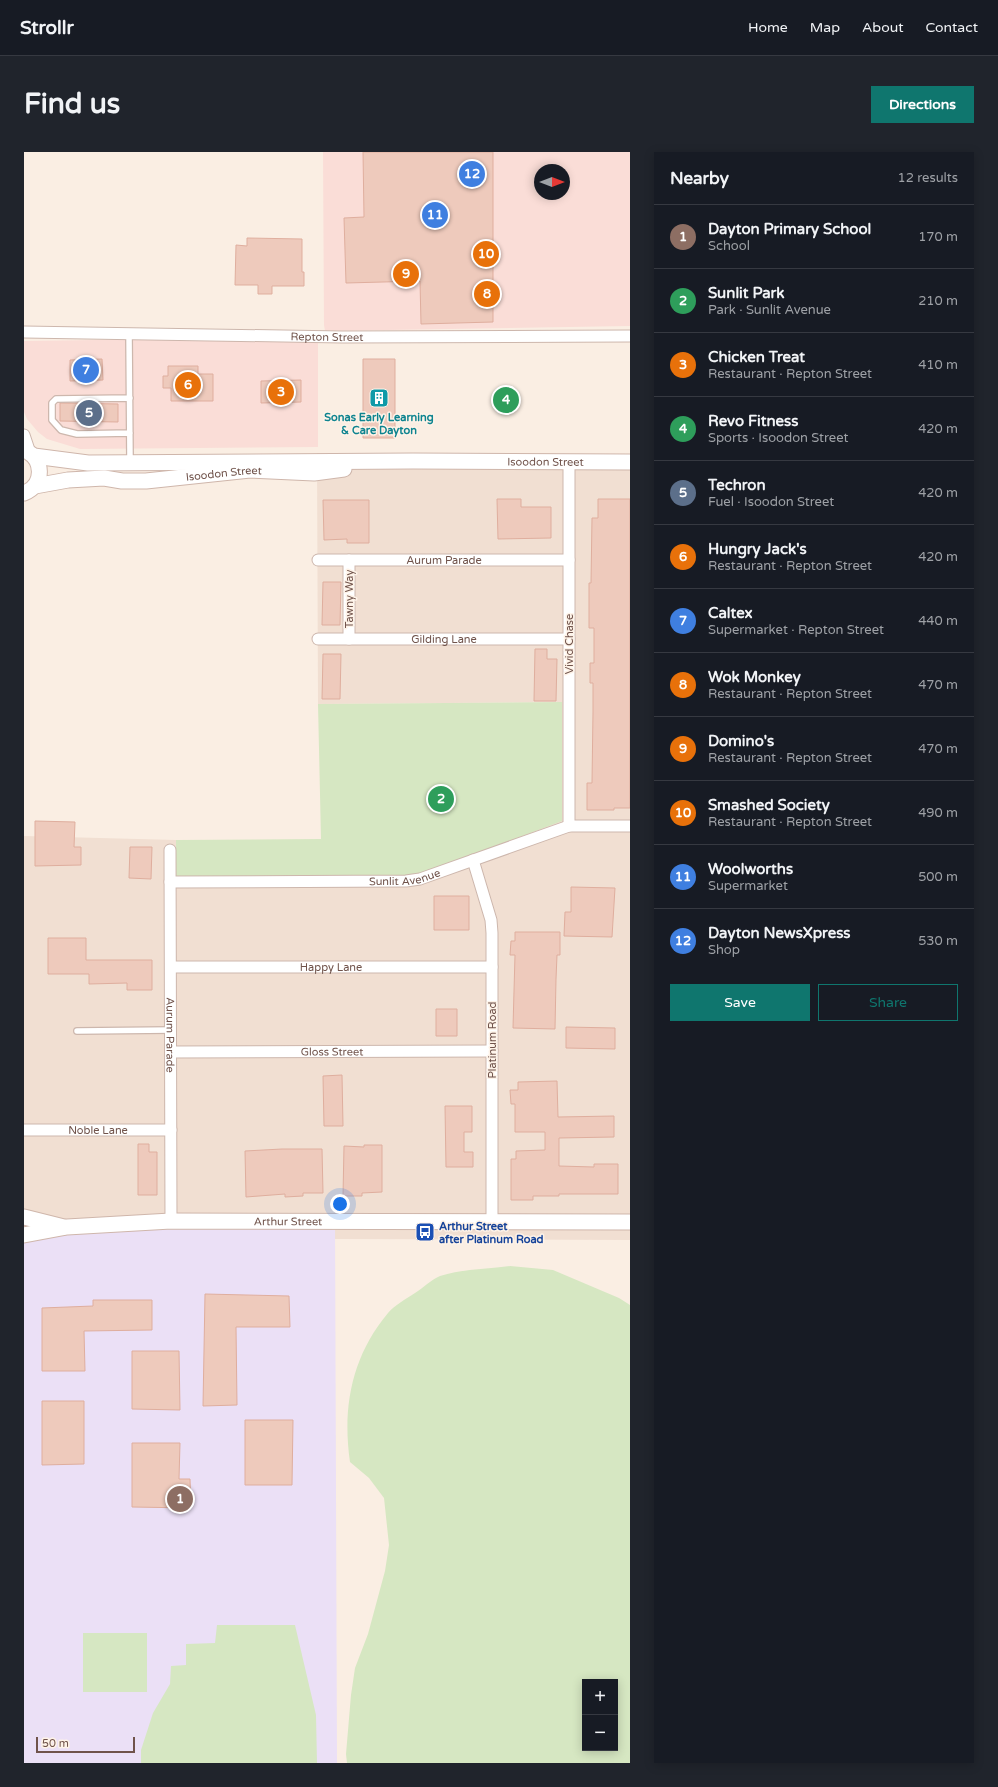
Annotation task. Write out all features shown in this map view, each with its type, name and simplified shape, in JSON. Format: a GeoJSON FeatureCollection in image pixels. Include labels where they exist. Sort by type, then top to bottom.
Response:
{"type":"FeatureCollection","features":[{"type":"Feature","properties":{"kind":"street","name":"Repton Street"},"geometry":{"type":"LineString","coordinates":[[24,332],[342,337],[630,336]]}},
{"type":"Feature","properties":{"kind":"street"},"geometry":{"type":"LineString","coordinates":[[24,435],[29,453]]}},
{"type":"Feature","properties":{"kind":"street","name":"Isoodon Street"},"geometry":{"type":"LineString","coordinates":[[29,453],[88,463],[412,461],[630,462]]}},
{"type":"Feature","properties":{"kind":"street","name":"Isoodon Street"},"geometry":{"type":"LineString","coordinates":[[27,492],[40,473],[38,464],[29,453]]}},
{"type":"Feature","properties":{"kind":"street","name":"Isoodon Street"},"geometry":{"type":"LineString","coordinates":[[27,492],[68,480],[104,478],[122,481],[146,481],[250,470],[314,473],[412,461]]}},
{"type":"Feature","properties":{"kind":"street","name":"Vivid Chase"},"geometry":{"type":"LineString","coordinates":[[569,462],[569,826]]}},
{"type":"Feature","properties":{"kind":"street","name":"Aurum Parade"},"geometry":{"type":"LineString","coordinates":[[318,560],[569,560]]}},
{"type":"Feature","properties":{"kind":"street","name":"Tawny Way"},"geometry":{"type":"LineString","coordinates":[[349,560],[349,639]]}},
{"type":"Feature","properties":{"kind":"street","name":"Gilding Lane"},"geometry":{"type":"LineString","coordinates":[[318,639],[569,639]]}},
{"type":"Feature","properties":{"kind":"street","name":"Sunlit Avenue"},"geometry":{"type":"LineString","coordinates":[[170,882],[406,881],[420,879],[569,826],[630,826]]}},
{"type":"Feature","properties":{"kind":"street","name":"Aurum Parade"},"geometry":{"type":"LineString","coordinates":[[170,850],[171,1221]]}},
{"type":"Feature","properties":{"kind":"street","name":"Platinum Road"},"geometry":{"type":"LineString","coordinates":[[473,860],[491,920],[492,1222]]}},
{"type":"Feature","properties":{"kind":"street","name":"Happy Lane"},"geometry":{"type":"LineString","coordinates":[[171,967],[492,967]]}},
{"type":"Feature","properties":{"kind":"street","name":"Gloss Street"},"geometry":{"type":"LineString","coordinates":[[171,1052],[492,1051]]}},
{"type":"Feature","properties":{"kind":"street","name":"Noble Lane"},"geometry":{"type":"LineString","coordinates":[[24,1130],[171,1130]]}},
{"type":"Feature","properties":{"kind":"street","name":"Arthur Street"},"geometry":{"type":"LineString","coordinates":[[24,1217],[67,1228]]}},
{"type":"Feature","properties":{"kind":"street","name":"Arthur Street"},"geometry":{"type":"LineString","coordinates":[[24,1235],[67,1228],[171,1221],[630,1222]]}},
{"type":"Feature","properties":{"kind":"lane"},"geometry":{"type":"LineString","coordinates":[[129,334],[130,463]]}},
{"type":"Feature","properties":{"kind":"lane"},"geometry":{"type":"LineString","coordinates":[[130,398],[56,399],[52,403],[52,420],[61,430],[77,434],[130,433]]}},
{"type":"Feature","properties":{"kind":"lane"},"geometry":{"type":"LineString","coordinates":[[77,1031],[171,1030]]}},
{"type":"Feature","properties":{"kind":"shaded area"},"geometry":{"type":"Polygon","coordinates":[[[323,152],[630,152],[630,326],[325,331],[323,152]]]}},
{"type":"Feature","properties":{"kind":"shaded area"},"geometry":{"type":"Polygon","coordinates":[[[318,337],[318,447],[80,449],[47,439],[38,432],[27,419],[24,412],[24,341],[318,337]]]}},
{"type":"Feature","properties":{"kind":"shaded area"},"geometry":{"type":"Polygon","coordinates":[[[317,453],[630,454],[630,1240],[26,1238],[24,1241],[24,836],[176,840],[176,877],[322,877],[562,702],[318,704],[317,453]]]}},
{"type":"Feature","properties":{"kind":"shaded area"},"geometry":{"type":"Polygon","coordinates":[[[335,1221],[337,1763],[24,1763],[24,1235],[46,1232],[335,1221]]]}},
{"type":"Feature","properties":{"kind":"green space"},"geometry":{"type":"Polygon","coordinates":[[[562,702],[562,821],[419,875],[176,877],[176,840],[321,839],[318,704],[562,702]]]}},
{"type":"Feature","properties":{"kind":"green space"},"geometry":{"type":"Polygon","coordinates":[[[510,1266],[553,1270],[619,1298],[630,1305],[630,1763],[347,1763],[346,1754],[355,1668],[368,1634],[385,1571],[389,1545],[384,1498],[369,1478],[350,1462],[348,1422],[352,1383],[366,1347],[376,1329],[391,1310],[440,1276],[510,1266]]]}},
{"type":"Feature","properties":{"kind":"green space"},"geometry":{"type":"Polygon","coordinates":[[[217,1625],[295,1625],[316,1715],[317,1763],[141,1763],[141,1750],[153,1713],[170,1684],[171,1666],[186,1665],[186,1644],[215,1643],[217,1625]]]}},
{"type":"Feature","properties":{"kind":"green space"},"geometry":{"type":"Polygon","coordinates":[[[83,1633],[147,1633],[147,1692],[83,1692],[83,1633]]]}},
{"type":"Feature","properties":{"kind":"building"},"geometry":{"type":"Polygon","coordinates":[[[363,152],[493,152],[493,322],[421,324],[420,281],[346,283],[344,218],[364,217],[363,152]]]}},
{"type":"Feature","properties":{"kind":"building"},"geometry":{"type":"Polygon","coordinates":[[[247,238],[302,239],[302,272],[304,272],[304,286],[272,286],[272,294],[258,294],[258,285],[235,285],[236,245],[247,246],[247,238]]]}},
{"type":"Feature","properties":{"kind":"building"},"geometry":{"type":"Polygon","coordinates":[[[102,359],[103,380],[70,381],[70,360],[102,359]]]}},
{"type":"Feature","properties":{"kind":"building","name":"Sonas Early Learning & Care Dayton"},"geometry":{"type":"Polygon","coordinates":[[[363,359],[395,359],[395,438],[363,438],[363,359]]]}},
{"type":"Feature","properties":{"kind":"building"},"geometry":{"type":"Polygon","coordinates":[[[168,366],[198,366],[198,374],[213,374],[213,401],[171,401],[171,388],[163,388],[163,376],[168,376],[168,366]]]}},
{"type":"Feature","properties":{"kind":"building"},"geometry":{"type":"Polygon","coordinates":[[[301,380],[301,402],[261,403],[261,381],[301,380]]]}},
{"type":"Feature","properties":{"kind":"building"},"geometry":{"type":"Polygon","coordinates":[[[60,403],[118,404],[118,422],[60,421],[60,403]]]}},
{"type":"Feature","properties":{"kind":"building"},"geometry":{"type":"Polygon","coordinates":[[[497,499],[521,499],[521,507],[551,507],[551,538],[498,539],[497,499]]]}},
{"type":"Feature","properties":{"kind":"building"},"geometry":{"type":"Polygon","coordinates":[[[598,499],[630,499],[630,808],[614,808],[614,810],[587,810],[587,783],[592,783],[593,683],[590,683],[590,663],[594,663],[594,628],[589,628],[589,583],[591,583],[592,518],[598,518],[598,499]]]}},
{"type":"Feature","properties":{"kind":"building"},"geometry":{"type":"Polygon","coordinates":[[[323,500],[369,500],[369,543],[347,543],[347,539],[324,540],[323,500]]]}},
{"type":"Feature","properties":{"kind":"building"},"geometry":{"type":"Polygon","coordinates":[[[323,582],[341,582],[340,625],[322,625],[323,582]]]}},
{"type":"Feature","properties":{"kind":"building"},"geometry":{"type":"Polygon","coordinates":[[[535,649],[547,649],[547,659],[557,659],[556,701],[534,701],[535,649]]]}},
{"type":"Feature","properties":{"kind":"building"},"geometry":{"type":"Polygon","coordinates":[[[323,654],[341,654],[340,699],[322,699],[323,654]]]}},
{"type":"Feature","properties":{"kind":"building"},"geometry":{"type":"Polygon","coordinates":[[[35,821],[75,822],[74,847],[81,847],[81,865],[35,866],[35,821]]]}},
{"type":"Feature","properties":{"kind":"building"},"geometry":{"type":"Polygon","coordinates":[[[130,847],[152,847],[151,879],[129,878],[130,847]]]}},
{"type":"Feature","properties":{"kind":"building"},"geometry":{"type":"Polygon","coordinates":[[[571,887],[615,888],[612,937],[564,936],[565,912],[571,912],[571,887]]]}},
{"type":"Feature","properties":{"kind":"building"},"geometry":{"type":"Polygon","coordinates":[[[434,896],[469,896],[469,930],[434,930],[434,896]]]}},
{"type":"Feature","properties":{"kind":"building"},"geometry":{"type":"Polygon","coordinates":[[[515,932],[560,932],[560,955],[557,955],[555,1029],[513,1028],[515,955],[510,955],[511,941],[515,941],[515,932]]]}},
{"type":"Feature","properties":{"kind":"building"},"geometry":{"type":"Polygon","coordinates":[[[48,938],[86,938],[86,960],[152,960],[152,990],[127,990],[127,983],[89,984],[89,974],[48,974],[48,938]]]}},
{"type":"Feature","properties":{"kind":"building"},"geometry":{"type":"Polygon","coordinates":[[[436,1009],[457,1009],[457,1036],[436,1036],[436,1009]]]}},
{"type":"Feature","properties":{"kind":"building"},"geometry":{"type":"Polygon","coordinates":[[[566,1027],[615,1028],[615,1049],[566,1048],[566,1027]]]}},
{"type":"Feature","properties":{"kind":"building"},"geometry":{"type":"Polygon","coordinates":[[[342,1075],[343,1126],[324,1126],[323,1076],[342,1075]]]}},
{"type":"Feature","properties":{"kind":"building"},"geometry":{"type":"Polygon","coordinates":[[[557,1081],[558,1117],[614,1116],[614,1137],[559,1138],[559,1166],[594,1167],[594,1164],[618,1164],[618,1194],[559,1194],[559,1196],[533,1196],[533,1200],[511,1200],[511,1159],[516,1159],[516,1151],[545,1150],[545,1132],[515,1132],[515,1104],[511,1104],[510,1090],[518,1090],[518,1082],[557,1081]]]}},
{"type":"Feature","properties":{"kind":"building"},"geometry":{"type":"Polygon","coordinates":[[[445,1106],[472,1106],[472,1132],[464,1132],[464,1152],[473,1152],[473,1167],[446,1167],[445,1106]]]}},
{"type":"Feature","properties":{"kind":"building"},"geometry":{"type":"Polygon","coordinates":[[[138,1144],[149,1144],[149,1152],[157,1152],[157,1195],[138,1195],[138,1144]]]}},
{"type":"Feature","properties":{"kind":"building"},"geometry":{"type":"Polygon","coordinates":[[[364,1145],[382,1145],[382,1192],[362,1193],[362,1196],[343,1196],[344,1146],[364,1147],[364,1145]]]}},
{"type":"Feature","properties":{"kind":"building"},"geometry":{"type":"Polygon","coordinates":[[[322,1149],[323,1193],[303,1193],[303,1196],[285,1197],[285,1194],[246,1197],[245,1151],[322,1149]]]}},
{"type":"Feature","properties":{"kind":"building"},"geometry":{"type":"Polygon","coordinates":[[[205,1294],[289,1296],[290,1327],[236,1327],[237,1405],[203,1406],[205,1294]]]}},
{"type":"Feature","properties":{"kind":"building"},"geometry":{"type":"Polygon","coordinates":[[[93,1300],[152,1300],[152,1330],[84,1331],[85,1371],[42,1371],[42,1308],[93,1306],[93,1300]]]}},
{"type":"Feature","properties":{"kind":"building"},"geometry":{"type":"Polygon","coordinates":[[[132,1351],[179,1351],[180,1410],[132,1409],[132,1351]]]}},
{"type":"Feature","properties":{"kind":"building"},"geometry":{"type":"Polygon","coordinates":[[[42,1401],[84,1401],[84,1464],[42,1465],[42,1401]]]}},
{"type":"Feature","properties":{"kind":"building"},"geometry":{"type":"Polygon","coordinates":[[[245,1420],[293,1420],[292,1485],[245,1485],[245,1420]]]}},
{"type":"Feature","properties":{"kind":"building"},"geometry":{"type":"Polygon","coordinates":[[[132,1443],[180,1443],[179,1479],[190,1479],[191,1508],[132,1507],[132,1443]]]}},
{"type":"Feature","properties":{"kind":"place","name":"Dayton NewsXpress"},"geometry":{"type":"Point","coordinates":[472,174]}},
{"type":"Feature","properties":{"kind":"place","name":"Woolworths"},"geometry":{"type":"Point","coordinates":[435,215]}},
{"type":"Feature","properties":{"kind":"place","name":"Smashed Society"},"geometry":{"type":"Point","coordinates":[486,254]}},
{"type":"Feature","properties":{"kind":"place","name":"Domino's"},"geometry":{"type":"Point","coordinates":[406,274]}},
{"type":"Feature","properties":{"kind":"place","name":"Wok Monkey"},"geometry":{"type":"Point","coordinates":[487,294]}},
{"type":"Feature","properties":{"kind":"place","name":"Caltex"},"geometry":{"type":"Point","coordinates":[86,370]}},
{"type":"Feature","properties":{"kind":"place","name":"Hungry Jack's"},"geometry":{"type":"Point","coordinates":[188,385]}},
{"type":"Feature","properties":{"kind":"place","name":"Chicken Treat"},"geometry":{"type":"Point","coordinates":[281,392]}},
{"type":"Feature","properties":{"kind":"place","name":"Sonas Early Learning & Care Dayton"},"geometry":{"type":"Point","coordinates":[379,398]}},
{"type":"Feature","properties":{"kind":"place","name":"Revo Fitness"},"geometry":{"type":"Point","coordinates":[506,400]}},
{"type":"Feature","properties":{"kind":"place","name":"Techron"},"geometry":{"type":"Point","coordinates":[89,413]}},
{"type":"Feature","properties":{"kind":"place","name":"Sunlit Park"},"geometry":{"type":"Point","coordinates":[441,799]}},
{"type":"Feature","properties":{"kind":"place","name":"Arthur Street after Platinum Road"},"geometry":{"type":"Point","coordinates":[425,1232]}},
{"type":"Feature","properties":{"kind":"place","name":"Dayton Primary School"},"geometry":{"type":"Point","coordinates":[180,1499]}}]}
